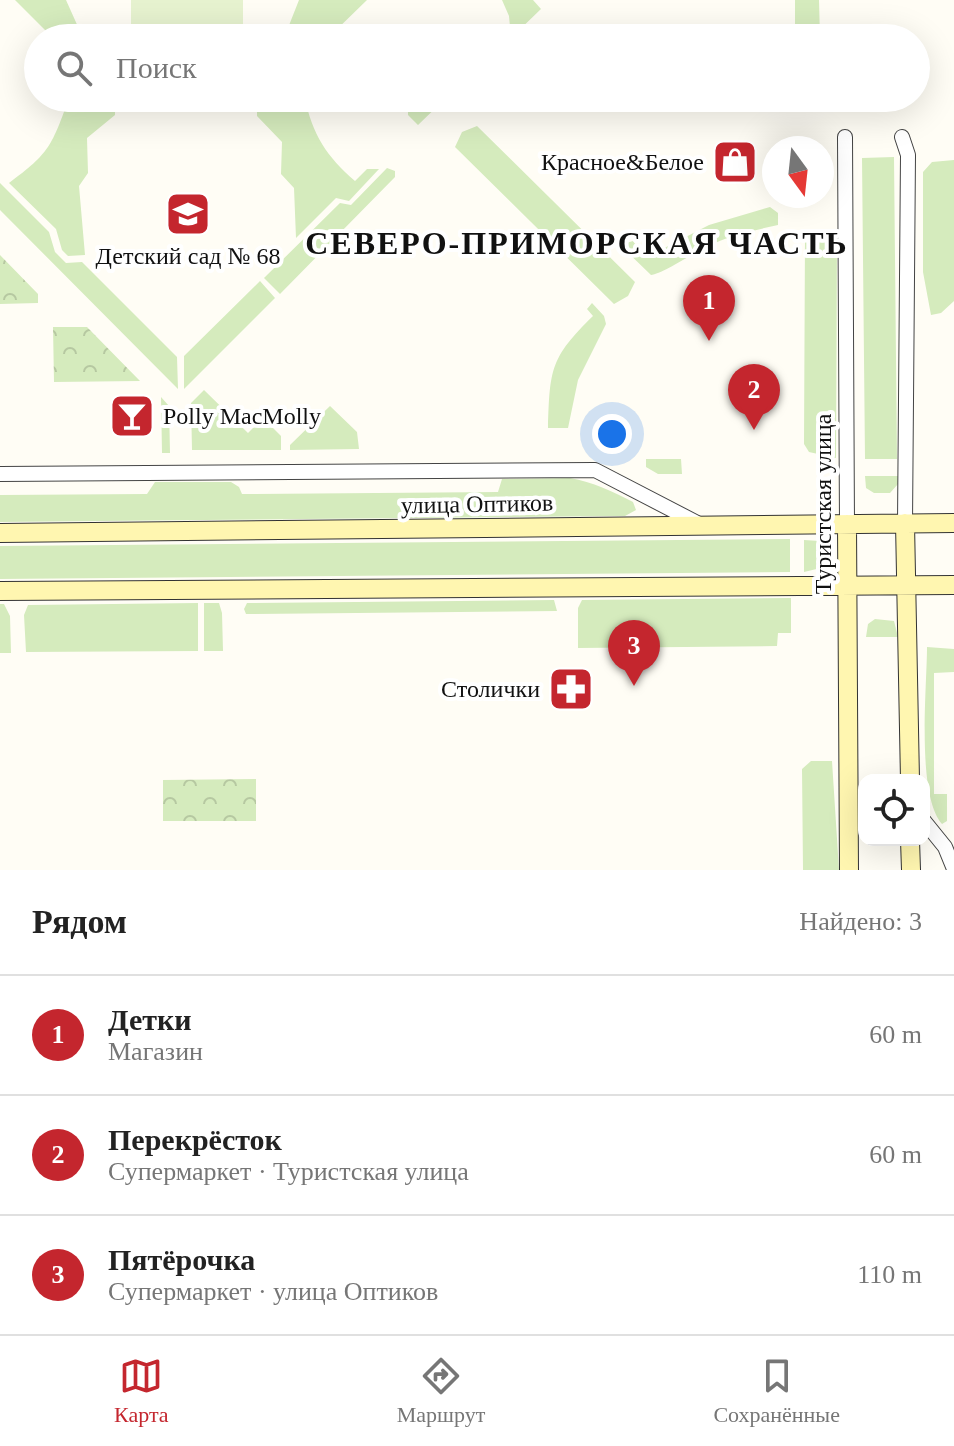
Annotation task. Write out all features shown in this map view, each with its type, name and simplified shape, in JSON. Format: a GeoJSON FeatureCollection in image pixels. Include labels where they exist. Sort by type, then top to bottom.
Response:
{"type":"FeatureCollection","features":[{"type":"Feature","properties":{"kind":"street","name":"Туристская улица"},"geometry":{"type":"LineString","coordinates":[[845,137],[849,870]]}},
{"type":"Feature","properties":{"kind":"street"},"geometry":{"type":"LineString","coordinates":[[902,137],[908,155],[905,586],[910,774]]}},
{"type":"Feature","properties":{"kind":"street"},"geometry":{"type":"LineString","coordinates":[[0,474],[595,470],[703,526]]}},
{"type":"Feature","properties":{"kind":"street","name":"улица Оптиков"},"geometry":{"type":"LineString","coordinates":[[0,533],[954,523]]}},
{"type":"Feature","properties":{"kind":"street"},"geometry":{"type":"LineString","coordinates":[[0,591],[954,585]]}},
{"type":"Feature","properties":{"kind":"street"},"geometry":{"type":"LineString","coordinates":[[930,828],[945,847],[954,869]]}},
{"type":"Feature","properties":{"kind":"street"},"geometry":{"type":"LineString","coordinates":[[910,846],[911,870]]}},
{"type":"Feature","properties":{"kind":"green space"},"geometry":{"type":"Polygon","coordinates":[[[15,0],[66,0],[77,24],[39,24],[15,0]]]}},
{"type":"Feature","properties":{"kind":"green space"},"geometry":{"type":"Polygon","coordinates":[[[131,0],[243,0],[243,24],[131,24],[131,0]]]}},
{"type":"Feature","properties":{"kind":"green space"},"geometry":{"type":"Polygon","coordinates":[[[299,0],[367,0],[342,24],[290,24],[299,0]]]}},
{"type":"Feature","properties":{"kind":"green space"},"geometry":{"type":"Polygon","coordinates":[[[502,0],[533,0],[541,9],[525,24],[510,24],[502,0]]]}},
{"type":"Feature","properties":{"kind":"green space"},"geometry":{"type":"Polygon","coordinates":[[[795,0],[819,0],[820,24],[795,24],[795,0]]]}},
{"type":"Feature","properties":{"kind":"green space"},"geometry":{"type":"Polygon","coordinates":[[[64,112],[115,112],[87,138],[88,173],[79,186],[85,255],[68,256],[62,250],[56,229],[9,183],[42,155],[64,112]]]}},
{"type":"Feature","properties":{"kind":"green space"},"geometry":{"type":"Polygon","coordinates":[[[257,112],[309,112],[329,154],[355,181],[367,169],[379,169],[349,201],[336,198],[296,238],[294,188],[281,174],[282,142],[257,116],[257,112]]]}},
{"type":"Feature","properties":{"kind":"green space"},"geometry":{"type":"Polygon","coordinates":[[[408,112],[431,112],[418,125],[408,112]]]}},
{"type":"Feature","properties":{"kind":"green space"},"geometry":{"type":"Polygon","coordinates":[[[477,126],[635,282],[628,296],[614,304],[455,147],[462,132],[477,126]]]}},
{"type":"Feature","properties":{"kind":"green space"},"geometry":{"type":"Polygon","coordinates":[[[894,157],[897,459],[865,459],[862,158],[894,157]]]}},
{"type":"Feature","properties":{"kind":"green space"},"geometry":{"type":"Polygon","coordinates":[[[954,160],[954,301],[941,313],[931,315],[923,272],[923,172],[932,162],[954,160]]]}},
{"type":"Feature","properties":{"kind":"green space"},"geometry":{"type":"Polygon","coordinates":[[[387,168],[395,171],[395,177],[280,294],[264,278],[340,203],[351,205],[387,168]]]}},
{"type":"Feature","properties":{"kind":"green space"},"geometry":{"type":"Polygon","coordinates":[[[0,183],[49,232],[55,252],[66,263],[82,262],[177,357],[178,389],[0,210],[0,183]]]}},
{"type":"Feature","properties":{"kind":"green space"},"geometry":{"type":"Polygon","coordinates":[[[767,208],[778,213],[778,225],[723,240],[651,275],[620,245],[633,241],[645,258],[709,225],[767,208]]]}},
{"type":"Feature","properties":{"kind":"green space"},"geometry":{"type":"Polygon","coordinates":[[[821,231],[837,238],[836,458],[809,452],[804,444],[805,237],[821,231]]]}},
{"type":"Feature","properties":{"kind":"green space"},"geometry":{"type":"Polygon","coordinates":[[[0,255],[38,294],[38,303],[0,304],[0,255]]]}},
{"type":"Feature","properties":{"kind":"green space"},"geometry":{"type":"Polygon","coordinates":[[[260,281],[275,298],[184,389],[184,356],[260,281]]]}},
{"type":"Feature","properties":{"kind":"green space"},"geometry":{"type":"Polygon","coordinates":[[[592,303],[604,316],[606,324],[578,380],[568,428],[548,428],[555,366],[568,343],[593,316],[587,309],[592,303]]]}},
{"type":"Feature","properties":{"kind":"green space"},"geometry":{"type":"Polygon","coordinates":[[[53,327],[87,327],[140,381],[54,382],[53,327]]]}},
{"type":"Feature","properties":{"kind":"green space"},"geometry":{"type":"Polygon","coordinates":[[[204,390],[248,433],[263,418],[281,436],[281,450],[192,450],[191,403],[204,390]]]}},
{"type":"Feature","properties":{"kind":"green space"},"geometry":{"type":"Polygon","coordinates":[[[161,397],[169,406],[170,453],[162,453],[161,397]]]}},
{"type":"Feature","properties":{"kind":"green space"},"geometry":{"type":"Polygon","coordinates":[[[330,406],[357,432],[359,449],[290,450],[290,445],[330,406]]]}},
{"type":"Feature","properties":{"kind":"green space"},"geometry":{"type":"Polygon","coordinates":[[[646,459],[681,459],[682,474],[658,474],[646,467],[646,459]]]}},
{"type":"Feature","properties":{"kind":"green space"},"geometry":{"type":"Polygon","coordinates":[[[865,476],[898,476],[898,484],[890,493],[874,493],[866,488],[865,476]]]}},
{"type":"Feature","properties":{"kind":"green space"},"geometry":{"type":"Polygon","coordinates":[[[570,478],[618,494],[633,502],[636,510],[625,516],[0,522],[0,495],[147,494],[155,482],[231,482],[239,487],[242,494],[498,492],[502,479],[570,478]]]}},
{"type":"Feature","properties":{"kind":"green space"},"geometry":{"type":"Polygon","coordinates":[[[790,539],[790,572],[0,579],[0,546],[790,539]]]}},
{"type":"Feature","properties":{"kind":"green space"},"geometry":{"type":"Polygon","coordinates":[[[804,540],[820,541],[826,546],[825,567],[804,572],[804,540]]]}},
{"type":"Feature","properties":{"kind":"green space"},"geometry":{"type":"Polygon","coordinates":[[[791,598],[791,633],[778,633],[777,646],[578,648],[578,608],[582,600],[791,598]]]}},
{"type":"Feature","properties":{"kind":"green space"},"geometry":{"type":"Polygon","coordinates":[[[554,600],[557,611],[246,614],[244,609],[247,603],[554,600]]]}},
{"type":"Feature","properties":{"kind":"green space"},"geometry":{"type":"Polygon","coordinates":[[[198,603],[198,651],[26,652],[24,615],[28,605],[198,603]]]}},
{"type":"Feature","properties":{"kind":"green space"},"geometry":{"type":"Polygon","coordinates":[[[204,603],[219,603],[223,651],[204,651],[204,603]]]}},
{"type":"Feature","properties":{"kind":"green space"},"geometry":{"type":"Polygon","coordinates":[[[0,604],[4,604],[10,616],[11,653],[0,653],[0,604]]]}},
{"type":"Feature","properties":{"kind":"green space"},"geometry":{"type":"Polygon","coordinates":[[[875,619],[894,621],[898,637],[866,637],[868,624],[875,619]]]}},
{"type":"Feature","properties":{"kind":"green space"},"geometry":{"type":"Polygon","coordinates":[[[927,647],[954,649],[954,672],[934,673],[934,794],[947,794],[947,821],[942,824],[934,809],[930,774],[927,774],[927,647]]]}},
{"type":"Feature","properties":{"kind":"green space"},"geometry":{"type":"Polygon","coordinates":[[[811,761],[832,761],[839,870],[803,870],[802,769],[811,761]]]}},
{"type":"Feature","properties":{"kind":"green space"},"geometry":{"type":"Polygon","coordinates":[[[256,779],[256,821],[163,821],[163,780],[256,779]]]}},
{"type":"Feature","properties":{"kind":"place","name":"Красное&Белое"},"geometry":{"type":"Point","coordinates":[735,162]}},
{"type":"Feature","properties":{"kind":"place","name":"Детский сад № 68"},"geometry":{"type":"Point","coordinates":[188,214]}},
{"type":"Feature","properties":{"kind":"place","name":"Детки"},"geometry":{"type":"Point","coordinates":[709,341]}},
{"type":"Feature","properties":{"kind":"place","name":"Polly MacMolly"},"geometry":{"type":"Point","coordinates":[132,416]}},
{"type":"Feature","properties":{"kind":"place","name":"Перекрёсток"},"geometry":{"type":"Point","coordinates":[754,430]}},
{"type":"Feature","properties":{"kind":"place","name":"Пятёрочка"},"geometry":{"type":"Point","coordinates":[634,686]}},
{"type":"Feature","properties":{"kind":"place","name":"Столички"},"geometry":{"type":"Point","coordinates":[571,689]}},
{"type":"Feature","properties":{"kind":"district","name":"СЕВЕРО-ПРИМОРСКАЯ ЧАСТЬ"},"geometry":{"type":"Point","coordinates":[577,243]}}]}
